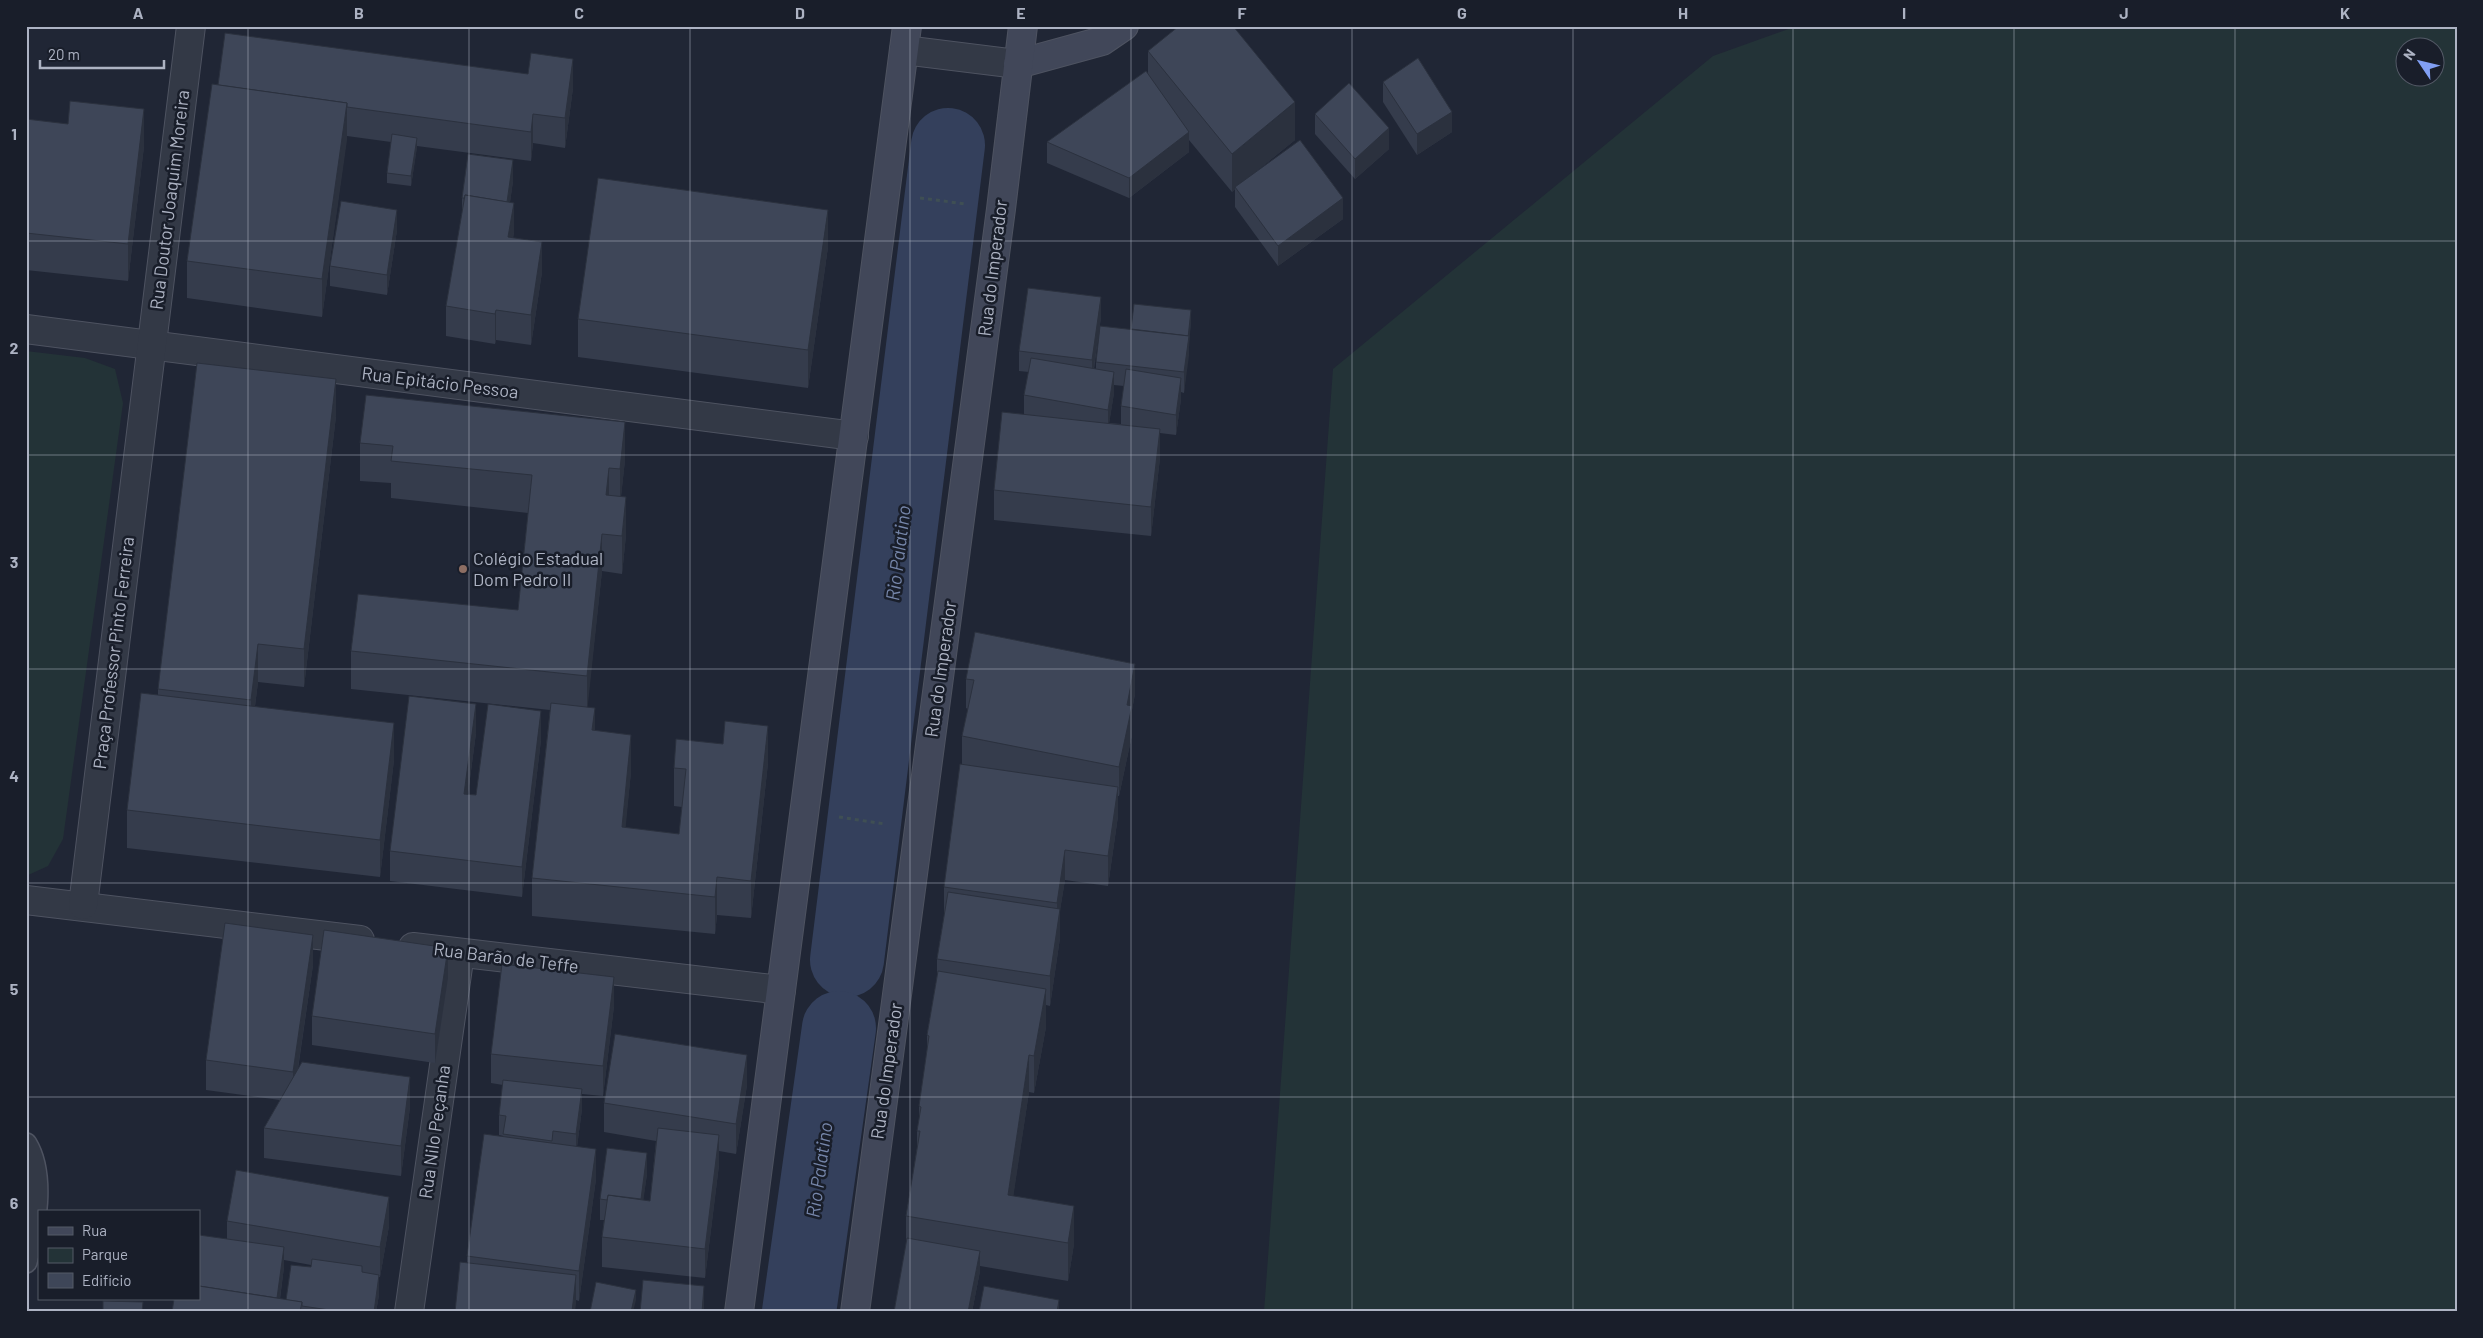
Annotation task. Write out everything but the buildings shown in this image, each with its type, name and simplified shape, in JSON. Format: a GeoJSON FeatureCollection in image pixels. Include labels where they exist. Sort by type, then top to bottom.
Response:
{"type":"FeatureCollection","features":[{"type":"Feature","properties":{"kind":"main road","name":"Rua do Imperador"},"geometry":{"type":"LineString","coordinates":[[855,1312],[1001,209],[1023,26]]}},
{"type":"Feature","properties":{"kind":"main road"},"geometry":{"type":"LineString","coordinates":[[1018,64],[1102,41],[1124,26]]}},
{"type":"Feature","properties":{"kind":"main road"},"geometry":{"type":"LineString","coordinates":[[739,1312],[806,813],[884,193],[906,38]]}},
{"type":"Feature","properties":{"kind":"street","name":"Rua Doutor Joaquim Moreira"},"geometry":{"type":"LineString","coordinates":[[152,345],[192,26]]}},
{"type":"Feature","properties":{"kind":"street"},"geometry":{"type":"LineString","coordinates":[[906,38],[1018,64]]}},
{"type":"Feature","properties":{"kind":"street","name":"Rua Epitácio Pessoa"},"geometry":{"type":"LineString","coordinates":[[26,329],[854,436]]}},
{"type":"Feature","properties":{"kind":"street","name":"Praça Professor Pinto Ferreira"},"geometry":{"type":"LineString","coordinates":[[83,905],[152,345]]}},
{"type":"Feature","properties":{"kind":"street"},"geometry":{"type":"LineString","coordinates":[[26,900],[83,905]]}},
{"type":"Feature","properties":{"kind":"street","name":"Rua Barão de Teffe"},"geometry":{"type":"LineString","coordinates":[[83,905],[460,953],[781,990]]}},
{"type":"Feature","properties":{"kind":"street","name":"Rua Nilo Peçanha"},"geometry":{"type":"LineString","coordinates":[[410,1312],[460,953]]}},
{"type":"Feature","properties":{"kind":"lane"},"geometry":{"type":"LineString","coordinates":[[26,1144],[36,1179],[35,1228],[26,1262]]}},
{"type":"Feature","properties":{"kind":"path"},"geometry":{"type":"LineString","coordinates":[[884,193],[1001,209]]}},
{"type":"Feature","properties":{"kind":"path"},"geometry":{"type":"LineString","coordinates":[[806,813],[919,829]]}},
{"type":"Feature","properties":{"kind":"green space"},"geometry":{"type":"Polygon","coordinates":[[[1797,26],[2457,26],[2457,1312],[1264,1312],[1333,369],[1713,56],[1797,26]]]}},
{"type":"Feature","properties":{"kind":"green space"},"geometry":{"type":"Polygon","coordinates":[[[26,351],[85,358],[115,369],[123,403],[63,839],[48,866],[26,876],[26,351]]]}},
{"type":"Feature","properties":{"kind":"waterway","name":"Rio Palatino"},"geometry":{"type":"LineString","coordinates":[[847,960],[948,145]]}},
{"type":"Feature","properties":{"kind":"waterway","name":"Rio Palatino"},"geometry":{"type":"LineString","coordinates":[[799,1312],[839,1028]]}},
{"type":"Feature","properties":{"kind":"place","name":"Colégio Estadual Dom Pedro II"},"geometry":{"type":"Point","coordinates":[463,569]}}]}
